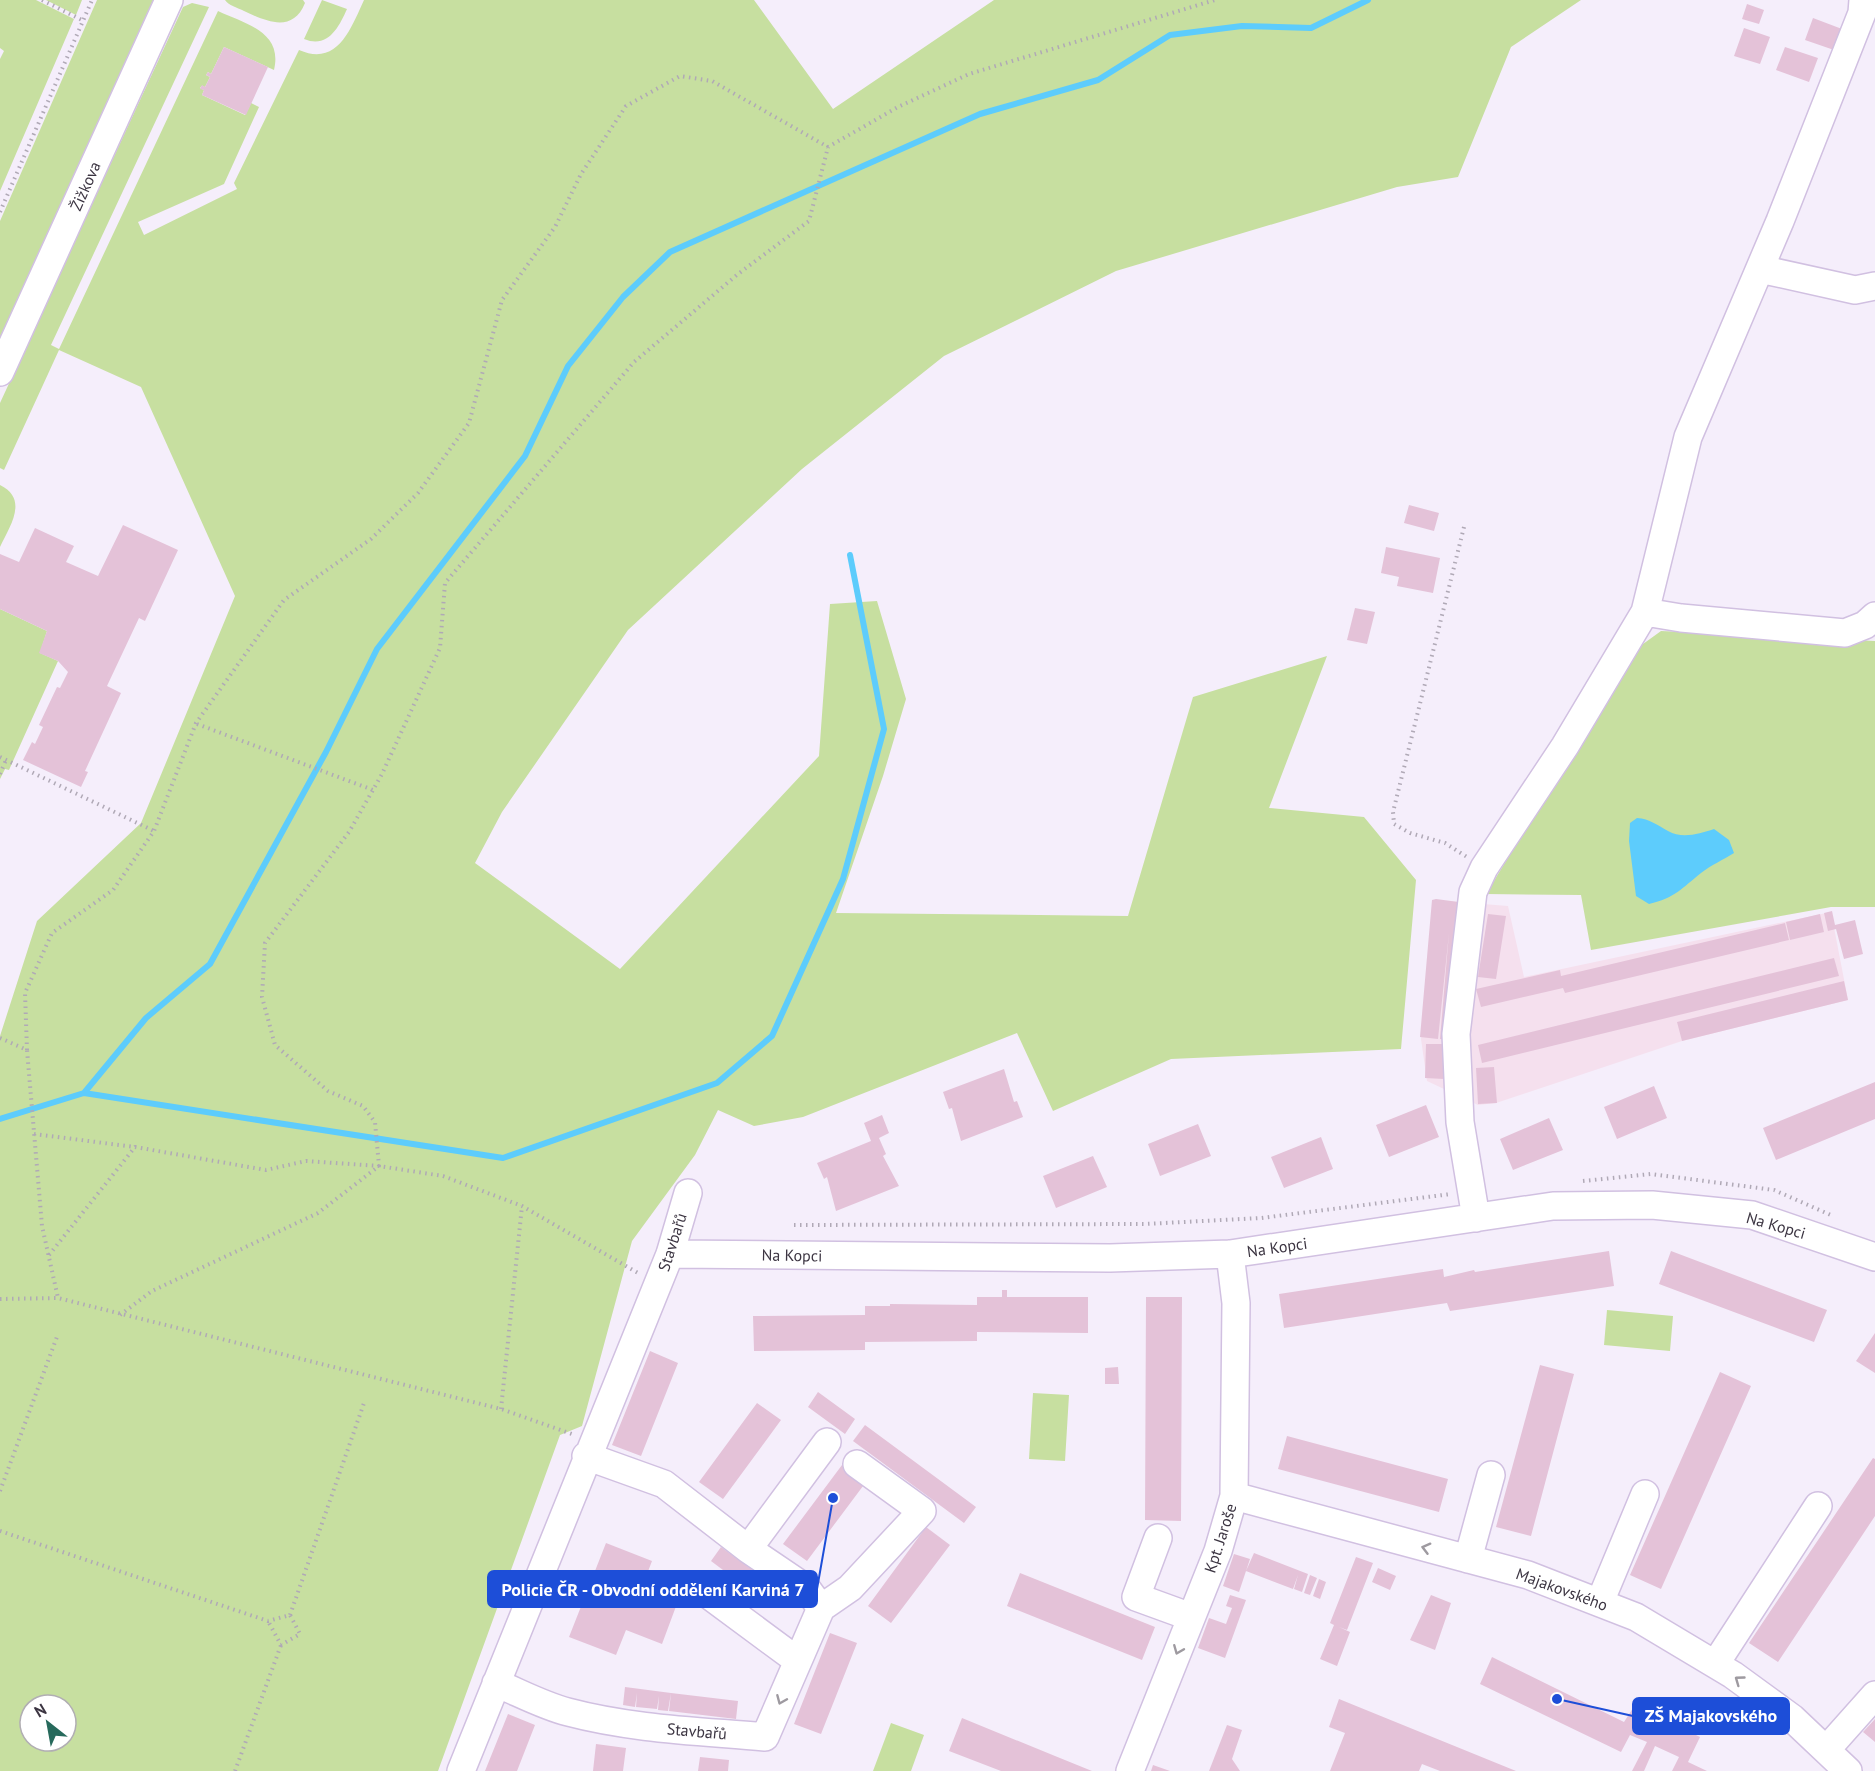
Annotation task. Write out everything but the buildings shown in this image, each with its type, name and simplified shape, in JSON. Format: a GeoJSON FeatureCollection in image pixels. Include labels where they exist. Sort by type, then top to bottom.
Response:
{"type":"FeatureCollection","features":[{"type":"Feature","properties":{"kind":"street","name":"Žižkova"},"geometry":{"type":"LineString","coordinates":[[0,372],[169,0]]}},
{"type":"Feature","properties":{"kind":"street"},"geometry":{"type":"LineString","coordinates":[[1474,1205],[1460,1122],[1456,1034],[1473,892],[1484,868],[1565,746],[1645,612],[1688,437],[1760,268],[1862,13],[1863,0]]}},
{"type":"Feature","properties":{"kind":"street"},"geometry":{"type":"LineString","coordinates":[[1760,268],[1855,290],[1875,286]]}},
{"type":"Feature","properties":{"kind":"street"},"geometry":{"type":"LineString","coordinates":[[1645,612],[1681,618],[1845,633],[1865,625],[1875,615]]}},
{"type":"Feature","properties":{"kind":"street","name":"Stavbařů"},"geometry":{"type":"LineString","coordinates":[[461,1771],[589,1448],[670,1254],[688,1194]]}},
{"type":"Feature","properties":{"kind":"street","name":"Na Kopci"},"geometry":{"type":"LineString","coordinates":[[670,1254],[1110,1258],[1230,1254],[1474,1205],[1652,1204],[1752,1215],[1875,1257]]}},
{"type":"Feature","properties":{"kind":"street","name":"Kpt. Jaroše"},"geometry":{"type":"LineString","coordinates":[[1130,1771],[1218,1551],[1234,1496],[1236,1303],[1230,1254]]}},
{"type":"Feature","properties":{"kind":"street"},"geometry":{"type":"LineString","coordinates":[[748,1549],[827,1442]]}},
{"type":"Feature","properties":{"kind":"street"},"geometry":{"type":"LineString","coordinates":[[589,1448],[664,1484],[748,1549],[807,1589],[821,1608],[850,1588],[922,1511],[857,1464]]}},
{"type":"Feature","properties":{"kind":"street"},"geometry":{"type":"LineString","coordinates":[[1468,1559],[1491,1475]]}},
{"type":"Feature","properties":{"kind":"street"},"geometry":{"type":"LineString","coordinates":[[1600,1602],[1645,1494]]}},
{"type":"Feature","properties":{"kind":"street","name":"Majakovského"},"geometry":{"type":"LineString","coordinates":[[1234,1496],[1528,1575],[1636,1617],[1716,1663],[1792,1718],[1848,1771]]}},
{"type":"Feature","properties":{"kind":"street"},"geometry":{"type":"LineString","coordinates":[[1716,1663],[1818,1506]]}},
{"type":"Feature","properties":{"kind":"street"},"geometry":{"type":"LineString","coordinates":[[1158,1538],[1136,1597],[1191,1617]]}},
{"type":"Feature","properties":{"kind":"street"},"geometry":{"type":"LineString","coordinates":[[710,1596],[798,1661]]}},
{"type":"Feature","properties":{"kind":"street","name":"Stavbařů"},"geometry":{"type":"LineString","coordinates":[[496,1683],[567,1712],[631,1725],[765,1737],[821,1608]]}},
{"type":"Feature","properties":{"kind":"street"},"geometry":{"type":"LineString","coordinates":[[1826,1750],[1875,1695]]}},
{"type":"Feature","properties":{"kind":"path"},"geometry":{"type":"LineString","coordinates":[[42,0],[84,21]]}},
{"type":"Feature","properties":{"kind":"path"},"geometry":{"type":"LineString","coordinates":[[0,212],[92,0]]}},
{"type":"Feature","properties":{"kind":"path"},"geometry":{"type":"LineString","coordinates":[[379,1166],[375,1122],[363,1106],[328,1091],[275,1045],[262,996],[266,943],[349,832],[373,790],[440,648],[446,583],[634,362],[738,274],[809,221],[828,147],[898,107],[969,74],[1215,0]]}},
{"type":"Feature","properties":{"kind":"path"},"geometry":{"type":"LineString","coordinates":[[58,1298],[42,1226],[27,1050],[25,993],[52,933],[114,890],[154,831],[196,723],[284,600],[371,539],[418,493],[469,423],[502,300],[555,227],[581,174],[626,106],[680,76],[712,81],[828,147]]}},
{"type":"Feature","properties":{"kind":"path"},"geometry":{"type":"LineString","coordinates":[[1464,527],[1393,812],[1394,824],[1410,833],[1445,843],[1484,868]]}},
{"type":"Feature","properties":{"kind":"path"},"geometry":{"type":"LineString","coordinates":[[196,723],[373,790]]}},
{"type":"Feature","properties":{"kind":"path"},"geometry":{"type":"LineString","coordinates":[[0,757],[154,831]]}},
{"type":"Feature","properties":{"kind":"path"},"geometry":{"type":"LineString","coordinates":[[0,774],[6,760]]}},
{"type":"Feature","properties":{"kind":"path"},"geometry":{"type":"LineString","coordinates":[[0,1038],[27,1050]]}},
{"type":"Feature","properties":{"kind":"path"},"geometry":{"type":"LineString","coordinates":[[34,1134],[135,1147],[266,1170],[306,1161],[379,1166],[443,1176],[522,1206],[658,1284]]}},
{"type":"Feature","properties":{"kind":"path"},"geometry":{"type":"LineString","coordinates":[[49,1255],[135,1147]]}},
{"type":"Feature","properties":{"kind":"path"},"geometry":{"type":"LineString","coordinates":[[120,1315],[152,1291],[318,1213],[379,1166]]}},
{"type":"Feature","properties":{"kind":"path"},"geometry":{"type":"LineString","coordinates":[[1579,1181],[1651,1174],[1774,1190],[1834,1216]]}},
{"type":"Feature","properties":{"kind":"path"},"geometry":{"type":"LineString","coordinates":[[794,1225],[1145,1224],[1474,1205]]}},
{"type":"Feature","properties":{"kind":"path"},"geometry":{"type":"LineString","coordinates":[[501,1409],[522,1206]]}},
{"type":"Feature","properties":{"kind":"path"},"geometry":{"type":"LineString","coordinates":[[0,1299],[58,1298],[501,1409],[589,1448]]}},
{"type":"Feature","properties":{"kind":"path"},"geometry":{"type":"LineString","coordinates":[[0,1491],[58,1334]]}},
{"type":"Feature","properties":{"kind":"path"},"geometry":{"type":"LineString","coordinates":[[235,1771],[281,1646],[300,1635],[290,1615],[364,1403]]}},
{"type":"Feature","properties":{"kind":"path"},"geometry":{"type":"LineString","coordinates":[[0,1531],[268,1621],[290,1615]]}},
{"type":"Feature","properties":{"kind":"path"},"geometry":{"type":"LineString","coordinates":[[268,1621],[281,1646]]}},
{"type":"Feature","properties":{"kind":"shaded area"},"geometry":{"type":"Polygon","coordinates":[[[1433,900],[1508,906],[1524,977],[1831,912],[1848,1000],[1682,1041],[1496,1103],[1478,1105],[1427,1081],[1421,1039],[1433,900]]]}},
{"type":"Feature","properties":{"kind":"green space"},"geometry":{"type":"Polygon","coordinates":[[[0,0],[36,0],[74,19],[0,191],[0,59],[4,51],[0,48],[0,0]]]}},
{"type":"Feature","properties":{"kind":"green space"},"geometry":{"type":"Polygon","coordinates":[[[46,0],[82,0],[76,15],[46,0]]]}},
{"type":"Feature","properties":{"kind":"green space"},"geometry":{"type":"Polygon","coordinates":[[[97,0],[154,0],[0,338],[0,221],[97,0]]]}},
{"type":"Feature","properties":{"kind":"green space"},"geometry":{"type":"Polygon","coordinates":[[[225,0],[303,0],[305,3],[294,18],[286,22],[279,22],[253,15],[225,0]]]}},
{"type":"Feature","properties":{"kind":"green space"},"geometry":{"type":"Polygon","coordinates":[[[322,0],[347,9],[336,29],[326,39],[312,41],[304,39],[322,0]]]}},
{"type":"Feature","properties":{"kind":"green space"},"geometry":{"type":"Polygon","coordinates":[[[364,0],[754,0],[833,109],[994,0],[1581,0],[1511,47],[1458,177],[1397,187],[1116,271],[944,356],[802,469],[628,630],[502,812],[475,863],[620,969],[819,756],[830,604],[877,601],[906,699],[883,776],[836,913],[1128,916],[1193,697],[1327,656],[1269,808],[1364,817],[1416,880],[1401,1049],[1171,1059],[1053,1111],[1017,1033],[803,1117],[754,1126],[718,1110],[695,1155],[632,1241],[582,1426],[560,1435],[438,1771],[0,1771],[0,1036],[37,921],[141,823],[235,596],[141,387],[59,350],[4,470],[0,468],[0,403],[183,7],[192,3],[209,7],[51,345],[59,349],[218,11],[250,25],[268,38],[275,57],[274,70],[224,47],[211,74],[208,72],[206,75],[210,77],[205,87],[200,88],[204,90],[202,95],[245,115],[251,103],[259,107],[224,184],[138,222],[144,235],[237,189],[234,183],[299,50],[312,54],[324,53],[333,49],[348,33],[364,0]]]}},
{"type":"Feature","properties":{"kind":"green space"},"geometry":{"type":"Polygon","coordinates":[[[0,485],[14,498],[15,513],[0,547],[0,485]]]}},
{"type":"Feature","properties":{"kind":"green space"},"geometry":{"type":"Polygon","coordinates":[[[0,609],[47,631],[40,653],[58,661],[9,770],[5,769],[0,779],[0,609]]]}},
{"type":"Feature","properties":{"kind":"green space"},"geometry":{"type":"Polygon","coordinates":[[[1661,631],[1875,641],[1875,907],[1831,907],[1591,950],[1581,895],[1486,894],[1632,652],[1661,631]]]}},
{"type":"Feature","properties":{"kind":"green space"},"geometry":{"type":"Polygon","coordinates":[[[1607,1310],[1673,1316],[1670,1351],[1604,1345],[1607,1310]]]}},
{"type":"Feature","properties":{"kind":"green space"},"geometry":{"type":"Polygon","coordinates":[[[1033,1393],[1069,1395],[1065,1461],[1029,1459],[1033,1393]]]}},
{"type":"Feature","properties":{"kind":"green space"},"geometry":{"type":"Polygon","coordinates":[[[891,1723],[924,1735],[911,1771],[873,1771],[891,1723]]]}},
{"type":"Feature","properties":{"kind":"water"},"geometry":{"type":"Polygon","coordinates":[[[1637,818],[1650,821],[1679,835],[1697,834],[1714,829],[1729,840],[1734,853],[1705,870],[1672,896],[1649,904],[1636,896],[1629,841],[1630,823],[1637,818]]]}},
{"type":"Feature","properties":{"kind":"waterway"},"geometry":{"type":"LineString","coordinates":[[84,1093],[146,1018],[210,964],[326,752],[377,649],[525,456],[568,366],[623,297],[670,252],[980,114],[1098,80],[1170,35],[1242,26],[1311,28],[1368,0]]}},
{"type":"Feature","properties":{"kind":"waterway"},"geometry":{"type":"LineString","coordinates":[[0,1119],[84,1093],[503,1158],[717,1083],[772,1036],[843,879],[884,729],[850,555]]}},
{"type":"Feature","properties":{"kind":"place","name":"Policie ČR - Obvodní oddělení Karviná 7"},"geometry":{"type":"Point","coordinates":[833,1498]}},
{"type":"Feature","properties":{"kind":"place","name":"ZŠ Majakovského"},"geometry":{"type":"Point","coordinates":[1557,1699]}}]}
